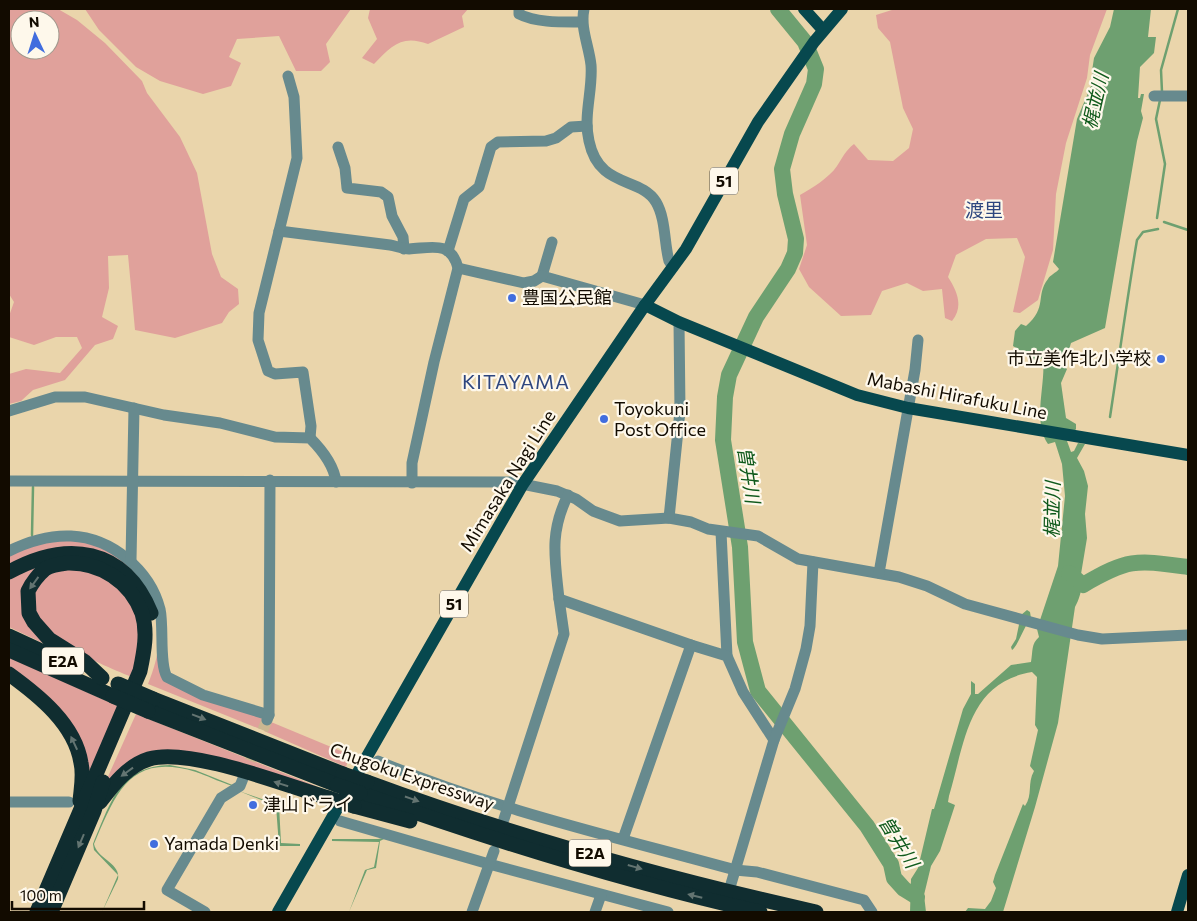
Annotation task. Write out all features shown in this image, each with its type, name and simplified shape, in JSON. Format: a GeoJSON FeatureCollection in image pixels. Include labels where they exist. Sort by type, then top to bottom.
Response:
{"type":"FeatureCollection","features":[{"type":"Feature","properties":{"kind":"highway"},"geometry":{"type":"LineString","coordinates":[[9,572],[28,561],[54,555],[75,553],[100,557],[124,571],[134,581],[143,594],[153,616],[155,646],[150,674],[99,791],[94,811],[51,912]]}},
{"type":"Feature","properties":{"kind":"highway"},"geometry":{"type":"LineString","coordinates":[[37,912],[140,671],[145,628],[142,614],[129,591],[120,581],[105,570],[74,563],[57,564],[45,569],[28,590],[29,613],[49,640],[84,661],[102,678]]}},
{"type":"Feature","properties":{"kind":"highway","name":"Chugoku Expressway"},"geometry":{"type":"LineString","coordinates":[[9,636],[102,678],[116,690]]}},
{"type":"Feature","properties":{"kind":"highway","name":"Chugoku Expressway"},"geometry":{"type":"LineString","coordinates":[[9,650],[116,690],[340,780],[360,794],[552,857],[648,884],[760,912]]}},
{"type":"Feature","properties":{"kind":"highway"},"geometry":{"type":"LineString","coordinates":[[9,674],[28,688],[51,710],[68,730],[77,749],[81,762],[82,779],[75,825]]}},
{"type":"Feature","properties":{"kind":"highway"},"geometry":{"type":"LineString","coordinates":[[94,811],[123,774],[148,759],[170,756],[188,757],[224,766],[328,798],[360,794]]}},
{"type":"Feature","properties":{"kind":"highway","name":"Chugoku Expressway"},"geometry":{"type":"LineString","coordinates":[[360,794],[480,821],[629,865],[816,912]]}},
{"type":"Feature","properties":{"kind":"main road"},"geometry":{"type":"LineString","coordinates":[[804,9],[824,30]]}},
{"type":"Feature","properties":{"kind":"main road","name":"Mimasaka Nagi Line"},"geometry":{"type":"LineString","coordinates":[[278,912],[523,484],[645,305],[686,249],[758,122],[814,42],[842,9]]}},
{"type":"Feature","properties":{"kind":"main road","name":"Mabashi Hirafuku Line"},"geometry":{"type":"LineString","coordinates":[[645,305],[679,322],[857,395],[908,408],[1188,455]]}},
{"type":"Feature","properties":{"kind":"main road"},"geometry":{"type":"LineString","coordinates":[[1177,912],[1188,875]]}},
{"type":"Feature","properties":{"kind":"street"},"geometry":{"type":"LineString","coordinates":[[519,9],[519,14],[524,17],[561,22],[582,22]]}},
{"type":"Feature","properties":{"kind":"street"},"geometry":{"type":"LineString","coordinates":[[584,9],[582,22],[591,64],[587,103],[588,140],[594,155],[605,171],[650,195],[656,202],[661,214],[669,261],[673,267]]}},
{"type":"Feature","properties":{"kind":"street"},"geometry":{"type":"LineString","coordinates":[[288,76],[294,97],[297,158],[278,230],[270,276],[261,302],[258,340],[268,371],[275,374],[303,372],[311,426],[310,438],[326,458],[335,474],[336,482]]}},
{"type":"Feature","properties":{"kind":"street"},"geometry":{"type":"LineString","coordinates":[[1154,96],[1188,96]]}},
{"type":"Feature","properties":{"kind":"street"},"geometry":{"type":"LineString","coordinates":[[448,251],[464,200],[479,187],[491,147],[498,142],[546,141],[556,138],[571,127],[588,126]]}},
{"type":"Feature","properties":{"kind":"street"},"geometry":{"type":"LineString","coordinates":[[338,147],[345,168],[347,188],[380,192],[388,196],[392,216],[403,236],[404,249]]}},
{"type":"Feature","properties":{"kind":"street"},"geometry":{"type":"LineString","coordinates":[[278,230],[390,245],[404,249],[436,246],[448,251],[455,258],[458,268],[436,352],[412,463],[412,483]]}},
{"type":"Feature","properties":{"kind":"street"},"geometry":{"type":"LineString","coordinates":[[458,268],[524,283],[534,281],[542,276],[552,242]]}},
{"type":"Feature","properties":{"kind":"street"},"geometry":{"type":"LineString","coordinates":[[542,276],[645,305]]}},
{"type":"Feature","properties":{"kind":"street"},"geometry":{"type":"LineString","coordinates":[[669,518],[680,411],[679,322]]}},
{"type":"Feature","properties":{"kind":"street"},"geometry":{"type":"LineString","coordinates":[[878,573],[908,408],[918,340]]}},
{"type":"Feature","properties":{"kind":"street"},"geometry":{"type":"LineString","coordinates":[[9,411],[55,397],[71,396],[187,419],[220,423],[275,437],[310,438]]}},
{"type":"Feature","properties":{"kind":"street"},"geometry":{"type":"LineString","coordinates":[[131,560],[134,408]]}},
{"type":"Feature","properties":{"kind":"street"},"geometry":{"type":"LineString","coordinates":[[9,551],[37,540],[71,536],[100,543],[131,560],[146,578],[160,607],[164,628],[163,666],[168,677],[203,695],[268,718],[270,480]]}},
{"type":"Feature","properties":{"kind":"street"},"geometry":{"type":"LineString","coordinates":[[9,481],[270,480],[412,483],[502,481],[568,495],[593,511],[620,521],[669,518],[691,522],[723,532],[748,535],[766,540],[798,558],[878,573],[927,586],[966,604],[1078,635],[1102,639],[1188,635]]}},
{"type":"Feature","properties":{"kind":"street"},"geometry":{"type":"LineString","coordinates":[[506,813],[564,634],[554,539],[560,512],[568,495]]}},
{"type":"Feature","properties":{"kind":"street"},"geometry":{"type":"LineString","coordinates":[[723,532],[727,656],[743,692],[775,738]]}},
{"type":"Feature","properties":{"kind":"street"},"geometry":{"type":"LineString","coordinates":[[731,884],[775,738],[786,707],[795,689],[806,649],[810,626],[813,562]]}},
{"type":"Feature","properties":{"kind":"street"},"geometry":{"type":"LineString","coordinates":[[559,599],[727,656]]}},
{"type":"Feature","properties":{"kind":"street"},"geometry":{"type":"LineString","coordinates":[[622,839],[691,645]]}},
{"type":"Feature","properties":{"kind":"street"},"geometry":{"type":"LineString","coordinates":[[378,761],[506,813],[622,839],[735,870],[757,872],[864,900],[872,912]]}},
{"type":"Feature","properties":{"kind":"street"},"geometry":{"type":"LineString","coordinates":[[205,912],[167,890],[221,798],[240,786],[244,776]]}},
{"type":"Feature","properties":{"kind":"street"},"geometry":{"type":"LineString","coordinates":[[9,802],[69,802]]}},
{"type":"Feature","properties":{"kind":"street"},"geometry":{"type":"LineString","coordinates":[[340,821],[489,864],[668,912]]}},
{"type":"Feature","properties":{"kind":"street"},"geometry":{"type":"LineString","coordinates":[[472,912],[494,851]]}},
{"type":"Feature","properties":{"kind":"street"},"geometry":{"type":"LineString","coordinates":[[595,912],[601,895]]}},
{"type":"Feature","properties":{"kind":"shaded area"},"geometry":{"type":"Polygon","coordinates":[[[9,9],[58,9],[60,10],[10,10],[10,60],[60,60],[60,10],[77,20],[105,43],[142,81],[147,93],[180,137],[197,173],[212,254],[221,277],[238,289],[239,304],[229,312],[222,323],[175,338],[135,330],[128,255],[108,256],[109,288],[102,317],[118,326],[113,339],[95,345],[65,380],[33,390],[21,401],[9,404],[9,374],[26,369],[60,373],[82,348],[77,337],[56,337],[34,345],[9,337],[9,316],[14,302],[9,294],[9,9]]]}},
{"type":"Feature","properties":{"kind":"shaded area"},"geometry":{"type":"Polygon","coordinates":[[[85,9],[351,9],[326,44],[330,62],[321,71],[296,71],[279,36],[237,39],[229,57],[241,63],[231,86],[203,94],[160,81],[136,67],[99,30],[85,9]]]}},
{"type":"Feature","properties":{"kind":"shaded area"},"geometry":{"type":"Polygon","coordinates":[[[370,9],[468,9],[462,16],[464,27],[428,44],[411,40],[404,41],[392,47],[374,64],[362,58],[377,39],[368,18],[370,9]]]}},
{"type":"Feature","properties":{"kind":"shaded area"},"geometry":{"type":"Polygon","coordinates":[[[895,9],[1107,9],[1090,55],[1087,78],[1066,143],[1056,194],[1053,250],[1038,300],[1020,313],[1013,312],[1025,257],[1017,238],[986,239],[956,255],[948,277],[958,299],[958,310],[952,321],[945,318],[942,289],[923,291],[907,283],[882,291],[871,315],[841,316],[809,287],[799,269],[807,245],[800,195],[830,175],[854,144],[868,160],[893,161],[909,148],[913,129],[903,108],[890,42],[878,28],[876,15],[895,9]]]}},
{"type":"Feature","properties":{"kind":"shaded area"},"geometry":{"type":"Polygon","coordinates":[[[71,538],[103,547],[131,565],[157,608],[158,621],[151,604],[132,573],[9,567],[9,554],[26,546],[71,538]]]}},
{"type":"Feature","properties":{"kind":"shaded area"},"geometry":{"type":"Polygon","coordinates":[[[46,560],[26,583],[49,646],[9,627],[9,576],[46,560]]]}},
{"type":"Feature","properties":{"kind":"shaded area"},"geometry":{"type":"Polygon","coordinates":[[[80,566],[120,585],[140,620],[134,678],[86,656],[52,635],[40,622],[33,608],[33,592],[44,575],[80,566]]]}},
{"type":"Feature","properties":{"kind":"shaded area"},"geometry":{"type":"Polygon","coordinates":[[[159,641],[161,672],[261,716],[263,720],[260,729],[148,684],[154,668],[159,641]]]}},
{"type":"Feature","properties":{"kind":"shaded area"},"geometry":{"type":"Polygon","coordinates":[[[9,657],[122,708],[86,791],[83,752],[9,669],[9,657]]]}},
{"type":"Feature","properties":{"kind":"shaded area"},"geometry":{"type":"Polygon","coordinates":[[[136,714],[321,789],[171,752],[102,790],[136,714]]]}},
{"type":"Feature","properties":{"kind":"shaded area"},"geometry":{"type":"Polygon","coordinates":[[[271,722],[348,754],[346,767],[264,731],[271,722]]]}},
{"type":"Feature","properties":{"kind":"water","name":"梶並川"},"geometry":{"type":"Polygon","coordinates":[[[1114,9],[1151,9],[1148,37],[1156,37],[1154,53],[1140,67],[1138,98],[1140,98],[1141,94],[1144,94],[1141,111],[1143,118],[1137,141],[1105,328],[1071,343],[1068,353],[1060,360],[1060,364],[1067,369],[1061,383],[1066,418],[1076,424],[1076,429],[1067,441],[1071,452],[1074,451],[1078,443],[1085,444],[1077,458],[1084,471],[1088,486],[1085,514],[1087,538],[1081,574],[1082,586],[1075,607],[1058,723],[1003,912],[965,912],[968,908],[985,909],[991,901],[996,888],[993,882],[995,875],[1023,804],[1025,806],[1029,798],[1034,771],[1030,766],[1038,730],[1035,725],[1037,677],[1032,672],[1010,678],[994,689],[981,702],[965,736],[949,796],[948,802],[955,805],[940,851],[931,866],[924,895],[926,912],[910,912],[911,879],[918,868],[932,809],[934,809],[963,709],[971,694],[971,681],[975,684],[975,694],[978,694],[1011,665],[1031,662],[1033,645],[1039,637],[1037,629],[1058,566],[1065,496],[1062,464],[1055,442],[1048,444],[1043,435],[1041,425],[1043,358],[1036,361],[1013,346],[1015,331],[1021,324],[1026,326],[1033,319],[1039,307],[1044,285],[1059,269],[1053,262],[1077,119],[1094,79],[1092,71],[1094,58],[1110,27],[1114,9]]]}},
{"type":"Feature","properties":{"kind":"water"},"geometry":{"type":"Polygon","coordinates":[[[1027,610],[1030,612],[1031,618],[1012,650],[1011,647],[1016,639],[1021,615],[1027,610]]]}},
{"type":"Feature","properties":{"kind":"water"},"geometry":{"type":"Polygon","coordinates":[[[170,765],[195,770],[235,786],[196,772],[174,767],[155,768],[141,773],[128,781],[110,808],[94,844],[99,854],[113,865],[118,875],[94,850],[93,844],[111,802],[128,780],[139,772],[153,767],[170,765]]]}},
{"type":"Feature","properties":{"kind":"water"},"geometry":{"type":"Polygon","coordinates":[[[239,791],[279,805],[281,843],[300,844],[300,846],[279,846],[276,806],[239,791]]]}},
{"type":"Feature","properties":{"kind":"water"},"geometry":{"type":"Polygon","coordinates":[[[388,837],[380,841],[376,868],[367,870],[349,912],[365,870],[374,867],[379,842],[332,841],[332,839],[378,839],[388,837]]]}},
{"type":"Feature","properties":{"kind":"water"},"geometry":{"type":"Polygon","coordinates":[[[118,875],[118,879],[102,912],[118,875]]]}},
{"type":"Feature","properties":{"kind":"waterway","name":"曽井川"},"geometry":{"type":"LineString","coordinates":[[778,9],[805,42],[816,69],[814,84],[792,134],[782,169],[785,194],[796,239],[795,253],[788,269],[756,317],[729,375],[725,397],[723,440],[740,547],[745,642],[758,691],[867,826],[891,864],[894,878],[904,889],[917,897]]}},
{"type":"Feature","properties":{"kind":"waterway"},"geometry":{"type":"LineString","coordinates":[[1162,92],[1161,70],[1178,9]]}},
{"type":"Feature","properties":{"kind":"waterway"},"geometry":{"type":"LineString","coordinates":[[1157,218],[1165,164],[1156,119],[1160,100]]}},
{"type":"Feature","properties":{"kind":"waterway"},"geometry":{"type":"LineString","coordinates":[[1164,222],[1188,230]]}},
{"type":"Feature","properties":{"kind":"waterway"},"geometry":{"type":"LineString","coordinates":[[1110,417],[1137,240],[1143,232],[1158,229]]}},
{"type":"Feature","properties":{"kind":"waterway"},"geometry":{"type":"LineString","coordinates":[[32,535],[33,487]]}},
{"type":"Feature","properties":{"kind":"waterway"},"geometry":{"type":"LineString","coordinates":[[1069,573],[1083,585],[1112,570],[1133,563],[1144,562],[1188,567]]}},
{"type":"Feature","properties":{"kind":"tunnel"},"geometry":{"type":"LineString","coordinates":[[244,776],[267,720]]}},
{"type":"Feature","properties":{"kind":"place","name":"豊国公民館"},"geometry":{"type":"Point","coordinates":[512,298]}},
{"type":"Feature","properties":{"kind":"place","name":"市立美作北小学校"},"geometry":{"type":"Point","coordinates":[1161,359]}},
{"type":"Feature","properties":{"kind":"place","name":"Toyokuni Post Office"},"geometry":{"type":"Point","coordinates":[604,419]}},
{"type":"Feature","properties":{"kind":"place","name":"津山ドライ"},"geometry":{"type":"Point","coordinates":[253,805]}},
{"type":"Feature","properties":{"kind":"place","name":"Yamada Denki"},"geometry":{"type":"Point","coordinates":[154,844]}},
{"type":"Feature","properties":{"kind":"district","name":"渡里"},"geometry":{"type":"Point","coordinates":[984,210]}},
{"type":"Feature","properties":{"kind":"district","name":"KITAYAMA"},"geometry":{"type":"Point","coordinates":[516,382]}}]}
